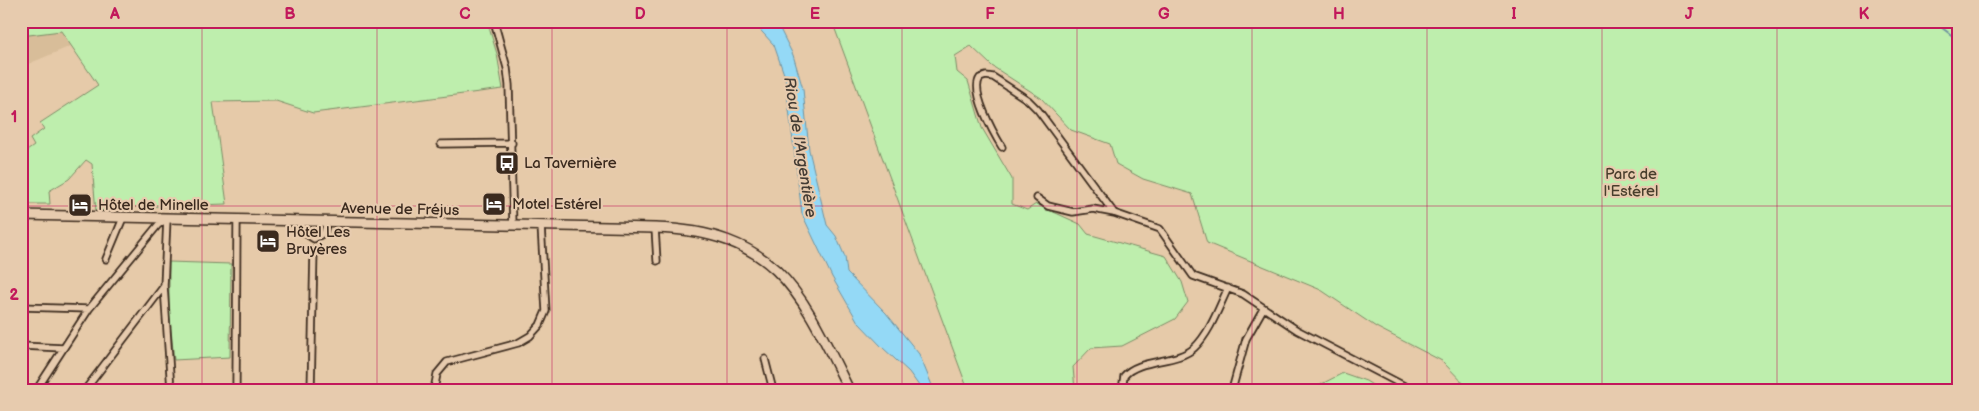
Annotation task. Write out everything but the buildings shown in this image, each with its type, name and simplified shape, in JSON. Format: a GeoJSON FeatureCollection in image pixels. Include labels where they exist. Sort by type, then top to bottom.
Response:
{"type":"FeatureCollection","features":[{"type":"Feature","properties":{"kind":"main road","name":"Avenue de Fréjus"},"geometry":{"type":"LineString","coordinates":[[21,215],[689,229],[722,237],[744,247],[770,264],[787,280],[808,308],[849,390]]}},
{"type":"Feature","properties":{"kind":"street"},"geometry":{"type":"LineString","coordinates":[[494,21],[507,68],[512,143],[512,226]]}},
{"type":"Feature","properties":{"kind":"street"},"geometry":{"type":"LineString","coordinates":[[1002,147],[984,112],[977,87],[980,78],[986,76],[993,77],[1028,100],[1038,110],[1114,213]]}},
{"type":"Feature","properties":{"kind":"street"},"geometry":{"type":"LineString","coordinates":[[441,144],[512,143]]}},
{"type":"Feature","properties":{"kind":"street"},"geometry":{"type":"LineString","coordinates":[[1037,198],[1048,206],[1073,212],[1093,209],[1114,213],[1160,229],[1168,237],[1193,276],[1243,294],[1297,330],[1412,390]]}},
{"type":"Feature","properties":{"kind":"street"},"geometry":{"type":"LineString","coordinates":[[106,259],[123,218]]}},
{"type":"Feature","properties":{"kind":"street"},"geometry":{"type":"LineString","coordinates":[[167,219],[164,286],[171,390]]}},
{"type":"Feature","properties":{"kind":"street"},"geometry":{"type":"LineString","coordinates":[[37,389],[89,309],[158,225],[167,219]]}},
{"type":"Feature","properties":{"kind":"street"},"geometry":{"type":"LineString","coordinates":[[236,390],[237,220]]}},
{"type":"Feature","properties":{"kind":"street"},"geometry":{"type":"LineString","coordinates":[[300,221],[303,232],[314,241],[324,232],[327,221]]}},
{"type":"Feature","properties":{"kind":"street"},"geometry":{"type":"LineString","coordinates":[[437,389],[437,374],[447,362],[518,343],[530,336],[540,325],[546,311],[541,226]]}},
{"type":"Feature","properties":{"kind":"street"},"geometry":{"type":"LineString","coordinates":[[656,228],[657,260]]}},
{"type":"Feature","properties":{"kind":"street"},"geometry":{"type":"LineString","coordinates":[[311,390],[314,250]]}},
{"type":"Feature","properties":{"kind":"street"},"geometry":{"type":"LineString","coordinates":[[85,390],[164,286]]}},
{"type":"Feature","properties":{"kind":"street"},"geometry":{"type":"LineString","coordinates":[[1122,390],[1124,376],[1127,372],[1184,355],[1194,349],[1202,339],[1228,288]]}},
{"type":"Feature","properties":{"kind":"street"},"geometry":{"type":"LineString","coordinates":[[21,306],[89,309]]}},
{"type":"Feature","properties":{"kind":"street"},"geometry":{"type":"LineString","coordinates":[[1232,390],[1246,339],[1264,309]]}},
{"type":"Feature","properties":{"kind":"street"},"geometry":{"type":"LineString","coordinates":[[21,346],[63,348]]}},
{"type":"Feature","properties":{"kind":"street"},"geometry":{"type":"LineString","coordinates":[[765,358],[773,390]]}},
{"type":"Feature","properties":{"kind":"shaded area"},"geometry":{"type":"Polygon","coordinates":[[[21,21],[61,31],[71,46],[21,67],[21,21]]]}},
{"type":"Feature","properties":{"kind":"green space"},"geometry":{"type":"Polygon","coordinates":[[[21,21],[487,21],[497,54],[503,89],[313,113],[276,101],[213,102],[227,204],[105,208],[104,211],[96,212],[92,164],[86,160],[69,179],[49,191],[50,204],[30,204],[29,200],[21,200],[21,155],[34,146],[30,139],[44,129],[40,123],[98,85],[61,31],[21,36],[21,21]]]}},
{"type":"Feature","properties":{"kind":"green space","name":"Parc de l'Estérel"},"geometry":{"type":"Polygon","coordinates":[[[832,21],[1958,21],[1958,390],[1470,390],[1442,361],[1376,327],[1321,290],[1207,243],[1192,194],[1143,179],[1116,164],[1110,144],[1071,130],[1041,98],[992,66],[971,46],[955,56],[957,72],[968,81],[982,128],[1012,179],[1012,204],[1027,210],[1036,204],[1080,224],[1088,234],[1166,256],[1182,282],[1188,302],[1175,319],[1122,346],[1091,348],[1073,367],[1075,390],[968,390],[832,21]]]}},
{"type":"Feature","properties":{"kind":"green space"},"geometry":{"type":"Polygon","coordinates":[[[169,262],[231,264],[230,357],[174,360],[169,309],[169,262]]]}},
{"type":"Feature","properties":{"kind":"green space"},"geometry":{"type":"Polygon","coordinates":[[[1343,373],[1366,381],[1380,390],[1310,390],[1343,373]]]}},
{"type":"Feature","properties":{"kind":"water","name":"Riou de l'Argentière"},"geometry":{"type":"Polygon","coordinates":[[[752,21],[776,21],[793,55],[803,89],[809,150],[827,225],[836,236],[845,257],[847,273],[886,313],[919,354],[934,390],[922,390],[909,372],[858,322],[832,277],[802,214],[785,77],[774,45],[752,21]]]}},
{"type":"Feature","properties":{"kind":"waterway"},"geometry":{"type":"LineString","coordinates":[[1933,21],[1958,40]]}},
{"type":"Feature","properties":{"kind":"place","name":"La Tavernière"},"geometry":{"type":"Point","coordinates":[507,163]}},
{"type":"Feature","properties":{"kind":"place","name":"Motel Estérel"},"geometry":{"type":"Point","coordinates":[494,204]}},
{"type":"Feature","properties":{"kind":"place","name":"Hôtel de Minelle"},"geometry":{"type":"Point","coordinates":[80,205]}},
{"type":"Feature","properties":{"kind":"place","name":"Hôtel Les Bruyères"},"geometry":{"type":"Point","coordinates":[268,241]}}]}
